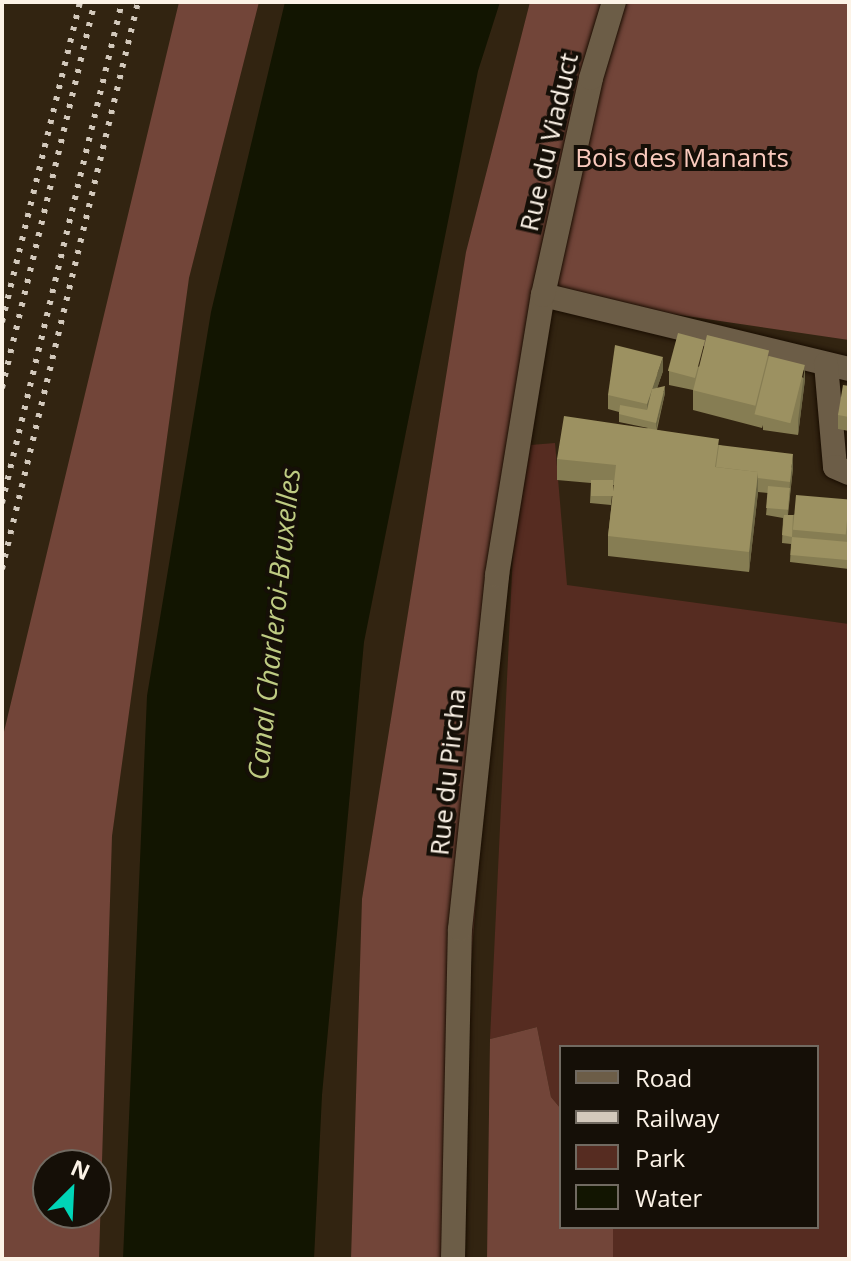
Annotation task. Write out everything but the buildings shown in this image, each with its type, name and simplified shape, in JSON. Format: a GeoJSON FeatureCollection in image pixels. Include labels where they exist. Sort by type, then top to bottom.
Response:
{"type":"FeatureCollection","features":[{"type":"Feature","properties":{"kind":"street","name":"Rue du Viaduct"},"geometry":{"type":"LineString","coordinates":[[543,295],[591,78],[614,2]]}},
{"type":"Feature","properties":{"kind":"street"},"geometry":{"type":"LineString","coordinates":[[543,295],[837,367],[835,467],[849,473]]}},
{"type":"Feature","properties":{"kind":"street","name":"Rue du Pircha"},"geometry":{"type":"LineString","coordinates":[[453,1259],[460,929],[497,575],[543,295]]}},
{"type":"Feature","properties":{"kind":"green space"},"geometry":{"type":"Polygon","coordinates":[[[179,2],[259,2],[189,278],[112,836],[102,1149],[32,1149],[32,1229],[100,1229],[99,1259],[2,1259],[2,740],[179,2]]]}},
{"type":"Feature","properties":{"kind":"green space","name":"Bois des Manants"},"geometry":{"type":"Polygon","coordinates":[[[530,2],[849,2],[849,340],[544,295],[490,722],[455,1167],[453,1259],[351,1259],[362,899],[466,252],[530,2]]]}},
{"type":"Feature","properties":{"kind":"green space"},"geometry":{"type":"Polygon","coordinates":[[[555,443],[567,585],[849,624],[849,1259],[613,1259],[613,1229],[819,1229],[819,1045],[559,1045],[559,1107],[551,1097],[537,1027],[490,1039],[518,446],[555,443]]]}},
{"type":"Feature","properties":{"kind":"green space"},"geometry":{"type":"Polygon","coordinates":[[[537,1027],[551,1097],[559,1107],[559,1229],[613,1229],[613,1259],[487,1259],[490,1039],[537,1027]]]}},
{"type":"Feature","properties":{"kind":"water","name":"Canal Charleroi-Bruxelles"},"geometry":{"type":"Polygon","coordinates":[[[285,2],[500,2],[478,71],[364,642],[322,1095],[314,1259],[123,1259],[147,696],[211,312],[285,2]]]}},
{"type":"Feature","properties":{"kind":"railway"},"geometry":{"type":"LineString","coordinates":[[2,322],[80,2]]}},
{"type":"Feature","properties":{"kind":"railway"},"geometry":{"type":"LineString","coordinates":[[2,388],[95,2]]}},
{"type":"Feature","properties":{"kind":"railway"},"geometry":{"type":"LineString","coordinates":[[2,503],[122,2]]}},
{"type":"Feature","properties":{"kind":"railway"},"geometry":{"type":"LineString","coordinates":[[2,569],[138,2]]}}]}
